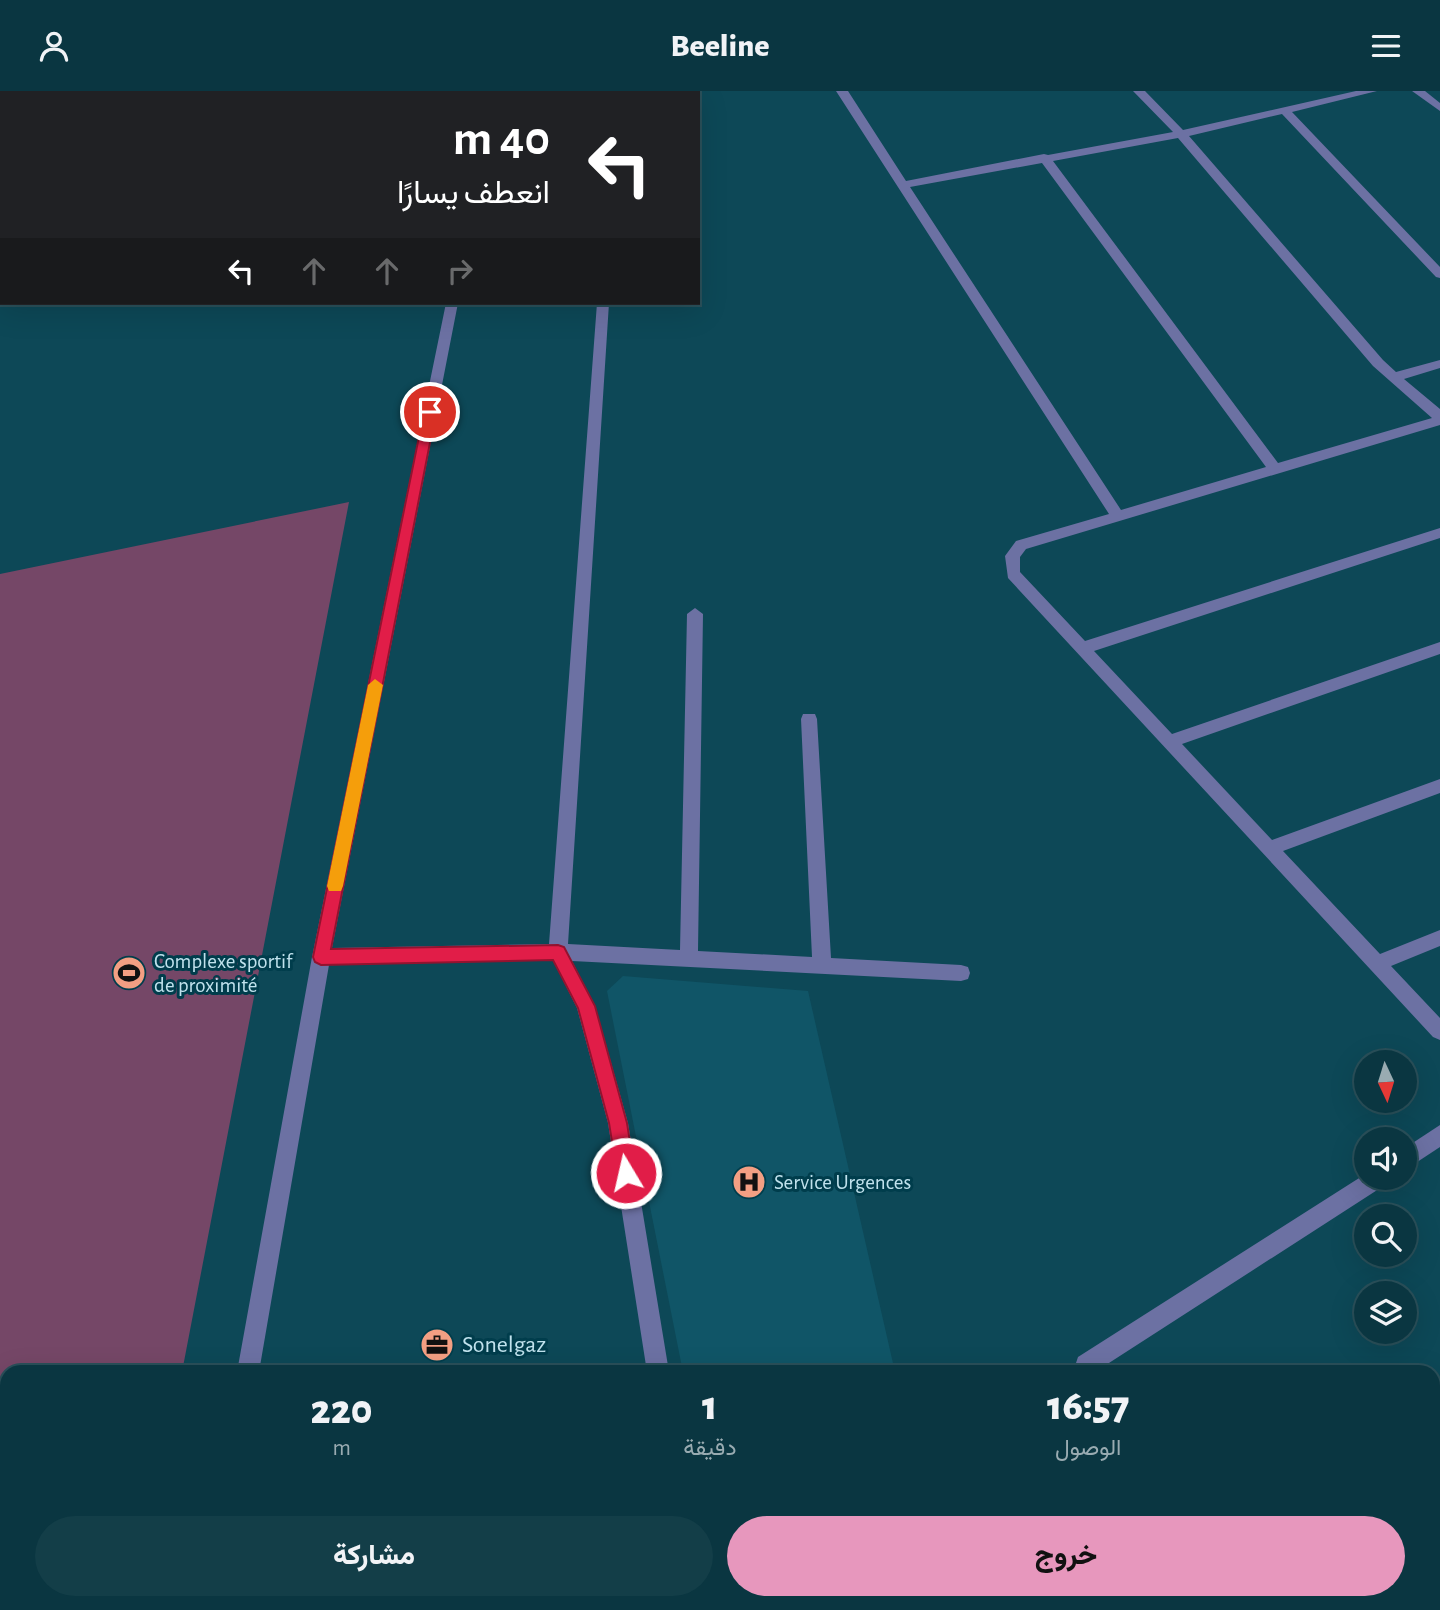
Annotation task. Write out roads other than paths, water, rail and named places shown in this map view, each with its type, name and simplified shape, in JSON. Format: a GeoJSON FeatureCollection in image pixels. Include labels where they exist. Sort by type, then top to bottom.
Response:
{"type":"FeatureCollection","features":[{"type":"Feature","properties":{"kind":"street"},"geometry":{"type":"LineString","coordinates":[[842,91],[1117,515]]}},
{"type":"Feature","properties":{"kind":"street"},"geometry":{"type":"LineString","coordinates":[[1139,91],[1181,134],[1369,352],[1440,419]]}},
{"type":"Feature","properties":{"kind":"street"},"geometry":{"type":"LineString","coordinates":[[904,185],[1044,157],[1181,134],[1371,91]]}},
{"type":"Feature","properties":{"kind":"street"},"geometry":{"type":"LineString","coordinates":[[1418,91],[1440,108]]}},
{"type":"Feature","properties":{"kind":"street"},"geometry":{"type":"LineString","coordinates":[[1286,112],[1440,274]]}},
{"type":"Feature","properties":{"kind":"street"},"geometry":{"type":"LineString","coordinates":[[1044,157],[1275,469]]}},
{"type":"Feature","properties":{"kind":"street"},"geometry":{"type":"LineString","coordinates":[[249,1365],[321,957],[452,305]]}},
{"type":"Feature","properties":{"kind":"street"},"geometry":{"type":"LineString","coordinates":[[603,305],[558,952],[586,1006],[618,1123],[657,1365]]}},
{"type":"Feature","properties":{"kind":"street"},"geometry":{"type":"LineString","coordinates":[[1394,377],[1440,364]]}},
{"type":"Feature","properties":{"kind":"street"},"geometry":{"type":"LineString","coordinates":[[1440,419],[1021,545],[1012,557],[1013,574],[1440,1031]]}},
{"type":"Feature","properties":{"kind":"street"},"geometry":{"type":"LineString","coordinates":[[1083,648],[1440,533]]}},
{"type":"Feature","properties":{"kind":"street"},"geometry":{"type":"LineString","coordinates":[[690,959],[695,614]]}},
{"type":"Feature","properties":{"kind":"street"},"geometry":{"type":"LineString","coordinates":[[1170,740],[1440,648]]}},
{"type":"Feature","properties":{"kind":"street"},"geometry":{"type":"LineString","coordinates":[[809,719],[822,965]]}},
{"type":"Feature","properties":{"kind":"street"},"geometry":{"type":"LineString","coordinates":[[1271,848],[1440,786]]}},
{"type":"Feature","properties":{"kind":"street"},"geometry":{"type":"LineString","coordinates":[[1377,963],[1440,938]]}},
{"type":"Feature","properties":{"kind":"street"},"geometry":{"type":"LineString","coordinates":[[321,957],[558,952],[961,973]]}},
{"type":"Feature","properties":{"kind":"street"},"geometry":{"type":"LineString","coordinates":[[1417,1151],[1440,1135]]}},
{"type":"Feature","properties":{"kind":"street"},"geometry":{"type":"LineString","coordinates":[[1095,1365],[1360,1190]]}},
{"type":"Feature","properties":{"kind":"place","name":"Complexe sportif de proximité"},"geometry":{"type":"Point","coordinates":[129,973]}},
{"type":"Feature","properties":{"kind":"place","name":"Service Urgences"},"geometry":{"type":"Point","coordinates":[749,1182]}},
{"type":"Feature","properties":{"kind":"place","name":"Sonelgaz"},"geometry":{"type":"Point","coordinates":[437,1345]}}]}
